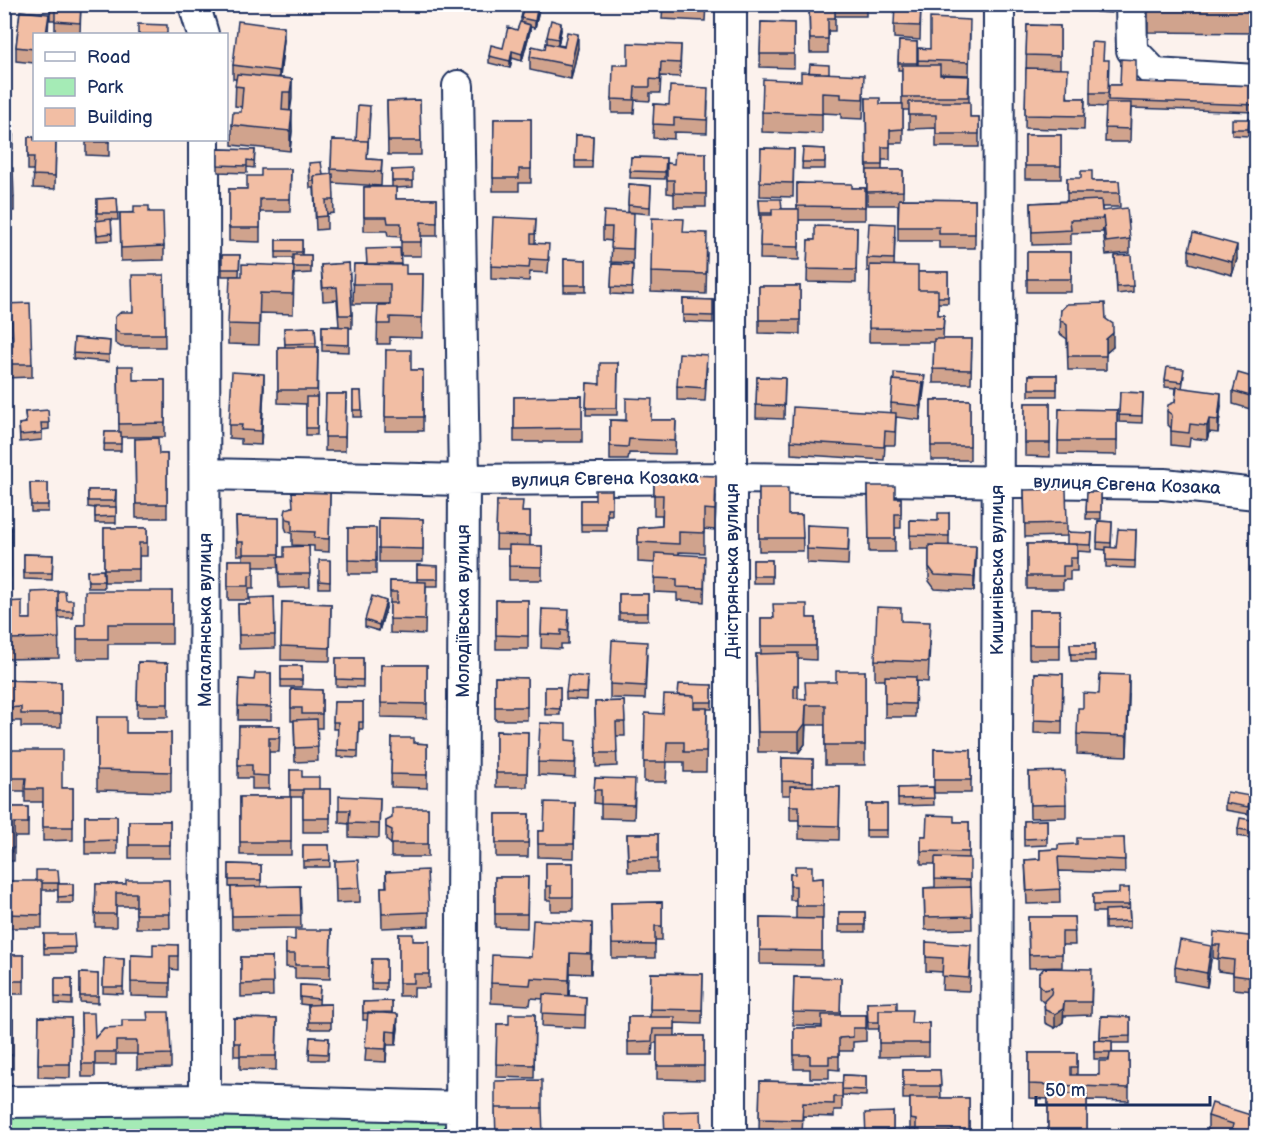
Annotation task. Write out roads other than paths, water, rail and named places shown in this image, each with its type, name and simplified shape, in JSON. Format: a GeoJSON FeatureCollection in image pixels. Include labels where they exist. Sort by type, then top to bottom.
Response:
{"type":"FeatureCollection","features":[{"type":"Feature","properties":{"kind":"street","name":"Дністрянська вулиця"},"geometry":{"type":"LineString","coordinates":[[730,1137],[731,4]]}},
{"type":"Feature","properties":{"kind":"street","name":"Кишинівська вулиця"},"geometry":{"type":"LineString","coordinates":[[996,1137],[999,4]]}},
{"type":"Feature","properties":{"kind":"street"},"geometry":{"type":"LineString","coordinates":[[1131,4],[1132,50],[1155,74],[1257,80]]}},
{"type":"Feature","properties":{"kind":"street","name":"Молодіївська вулиця"},"geometry":{"type":"LineString","coordinates":[[458,86],[464,480],[461,1137]]}},
{"type":"Feature","properties":{"kind":"street","name":"Магалянська вулиця"},"geometry":{"type":"LineString","coordinates":[[204,141],[205,1100]]}},
{"type":"Feature","properties":{"kind":"street","name":"вулиця Євгена Козака"},"geometry":{"type":"LineString","coordinates":[[206,474],[464,480],[732,478],[1164,484],[1257,494]]}},
{"type":"Feature","properties":{"kind":"street"},"geometry":{"type":"LineString","coordinates":[[4,1102],[205,1100],[461,1107]]}}]}
